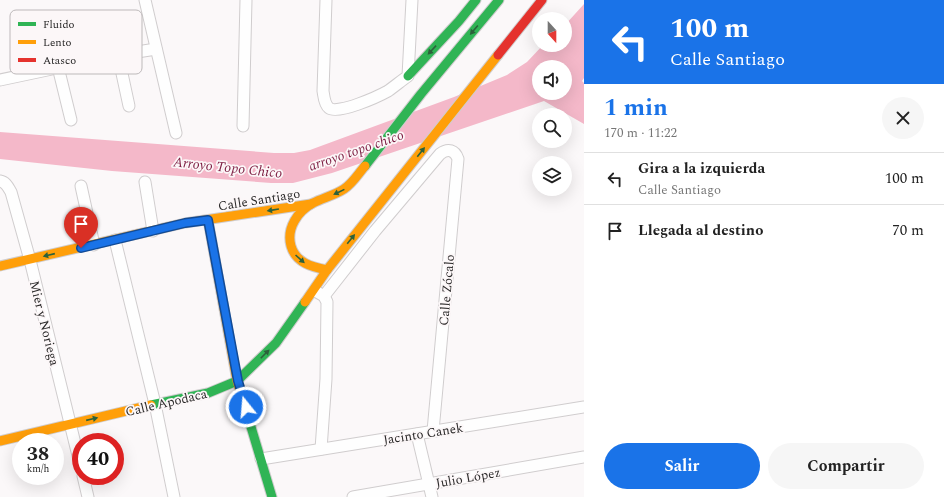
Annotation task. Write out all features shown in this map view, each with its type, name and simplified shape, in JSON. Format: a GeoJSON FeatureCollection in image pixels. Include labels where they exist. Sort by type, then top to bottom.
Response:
{"type":"FeatureCollection","features":[{"type":"Feature","properties":{"kind":"main road"},"geometry":{"type":"LineString","coordinates":[[408,76],[459,21],[476,0]]}},
{"type":"Feature","properties":{"kind":"main road"},"geometry":{"type":"LineString","coordinates":[[327,270],[302,263],[296,257],[291,245],[290,233],[299,213],[311,204],[344,189],[362,171],[420,94],[499,0]]}},
{"type":"Feature","properties":{"kind":"main road","name":"Calle Apodaca"},"geometry":{"type":"LineString","coordinates":[[0,441],[208,393],[238,381],[276,343],[327,270],[542,0]]}},
{"type":"Feature","properties":{"kind":"main road","name":"Calle Santiago"},"geometry":{"type":"LineString","coordinates":[[0,266],[185,223],[311,204]]}},
{"type":"Feature","properties":{"kind":"main road"},"geometry":{"type":"LineString","coordinates":[[208,220],[238,381],[272,497]]}},
{"type":"Feature","properties":{"kind":"street"},"geometry":{"type":"LineString","coordinates":[[145,0],[176,133]]}},
{"type":"Feature","properties":{"kind":"street"},"geometry":{"type":"LineString","coordinates":[[243,126],[246,0]]}},
{"type":"Feature","properties":{"kind":"street"},"geometry":{"type":"LineString","coordinates":[[326,0],[323,91],[325,102],[330,109],[333,110],[344,109],[370,99],[387,91],[408,76],[412,0]]}},
{"type":"Feature","properties":{"kind":"street"},"geometry":{"type":"LineString","coordinates":[[142,51],[156,49]]}},
{"type":"Feature","properties":{"kind":"street"},"geometry":{"type":"LineString","coordinates":[[0,80],[29,74]]}},
{"type":"Feature","properties":{"kind":"street"},"geometry":{"type":"LineString","coordinates":[[60,74],[71,120]]}},
{"type":"Feature","properties":{"kind":"street"},"geometry":{"type":"LineString","coordinates":[[122,74],[129,106]]}},
{"type":"Feature","properties":{"kind":"street","name":"Calle Zócalo"},"geometry":{"type":"LineString","coordinates":[[324,296],[375,231],[440,154],[452,150],[458,159],[433,431]]}},
{"type":"Feature","properties":{"kind":"street","name":"Mier y Noriega"},"geometry":{"type":"LineString","coordinates":[[2,182],[11,192],[30,260],[72,433]]}},
{"type":"Feature","properties":{"kind":"street"},"geometry":{"type":"LineString","coordinates":[[145,182],[153,231]]}},
{"type":"Feature","properties":{"kind":"street"},"geometry":{"type":"LineString","coordinates":[[81,186],[94,245]]}},
{"type":"Feature","properties":{"kind":"street"},"geometry":{"type":"LineString","coordinates":[[116,240],[155,404],[174,497]]}},
{"type":"Feature","properties":{"kind":"street"},"geometry":{"type":"LineString","coordinates":[[313,291],[324,296],[327,302],[326,379],[321,449]]}},
{"type":"Feature","properties":{"kind":"street","name":"Jacinto Canek"},"geometry":{"type":"LineString","coordinates":[[261,459],[584,407]]}},
{"type":"Feature","properties":{"kind":"street"},"geometry":{"type":"LineString","coordinates":[[417,434],[432,497]]}},
{"type":"Feature","properties":{"kind":"street","name":"Julio López"},"geometry":{"type":"LineString","coordinates":[[353,497],[584,457]]}},
{"type":"Feature","properties":{"kind":"street"},"geometry":{"type":"LineString","coordinates":[[85,485],[88,497]]}},
{"type":"Feature","properties":{"kind":"water"},"geometry":{"type":"Polygon","coordinates":[[[584,4],[584,78],[582,81],[584,83],[584,124],[572,117],[572,108],[556,108],[544,101],[332,173],[293,183],[271,183],[112,171],[0,159],[0,132],[274,153],[294,153],[310,150],[454,97],[507,75],[527,62],[536,52],[572,52],[572,17],[584,4]]]}},
{"type":"Feature","properties":{"kind":"traffic: fast"},"geometry":{"type":"LineString","coordinates":[[408,76],[459,21],[476,0]]}},
{"type":"Feature","properties":{"kind":"traffic: fast"},"geometry":{"type":"LineString","coordinates":[[365,166],[421,94],[499,0]]}},
{"type":"Feature","properties":{"kind":"traffic: fast"},"geometry":{"type":"LineString","coordinates":[[151,405],[208,393],[237,381],[276,343],[305,302]]}},
{"type":"Feature","properties":{"kind":"traffic: fast"},"geometry":{"type":"LineString","coordinates":[[248,417],[272,497]]}},
{"type":"Feature","properties":{"kind":"traffic: slow"},"geometry":{"type":"LineString","coordinates":[[305,302],[327,270],[498,55]]}},
{"type":"Feature","properties":{"kind":"traffic: slow"},"geometry":{"type":"LineString","coordinates":[[327,270],[310,266],[293,252],[290,233],[294,221],[308,206],[347,187],[365,166]]}},
{"type":"Feature","properties":{"kind":"traffic: slow"},"geometry":{"type":"LineString","coordinates":[[0,266],[185,223],[311,204]]}},
{"type":"Feature","properties":{"kind":"traffic: slow"},"geometry":{"type":"LineString","coordinates":[[208,220],[237,381],[248,417]]}},
{"type":"Feature","properties":{"kind":"traffic: slow"},"geometry":{"type":"LineString","coordinates":[[0,441],[151,405]]}},
{"type":"Feature","properties":{"kind":"traffic: jam"},"geometry":{"type":"LineString","coordinates":[[498,55],[542,0]]}},
{"type":"Feature","properties":{"kind":"route"},"geometry":{"type":"LineString","coordinates":[[81,248],[185,223],[208,220],[238,381],[246,407]]}},
{"type":"Feature","properties":{"kind":"water label","name":"arroyo topo chico"},"geometry":{"type":"Point","coordinates":[356,150]}},
{"type":"Feature","properties":{"kind":"water label","name":"Arroyo Topo Chico"},"geometry":{"type":"Point","coordinates":[228,167]}}]}
